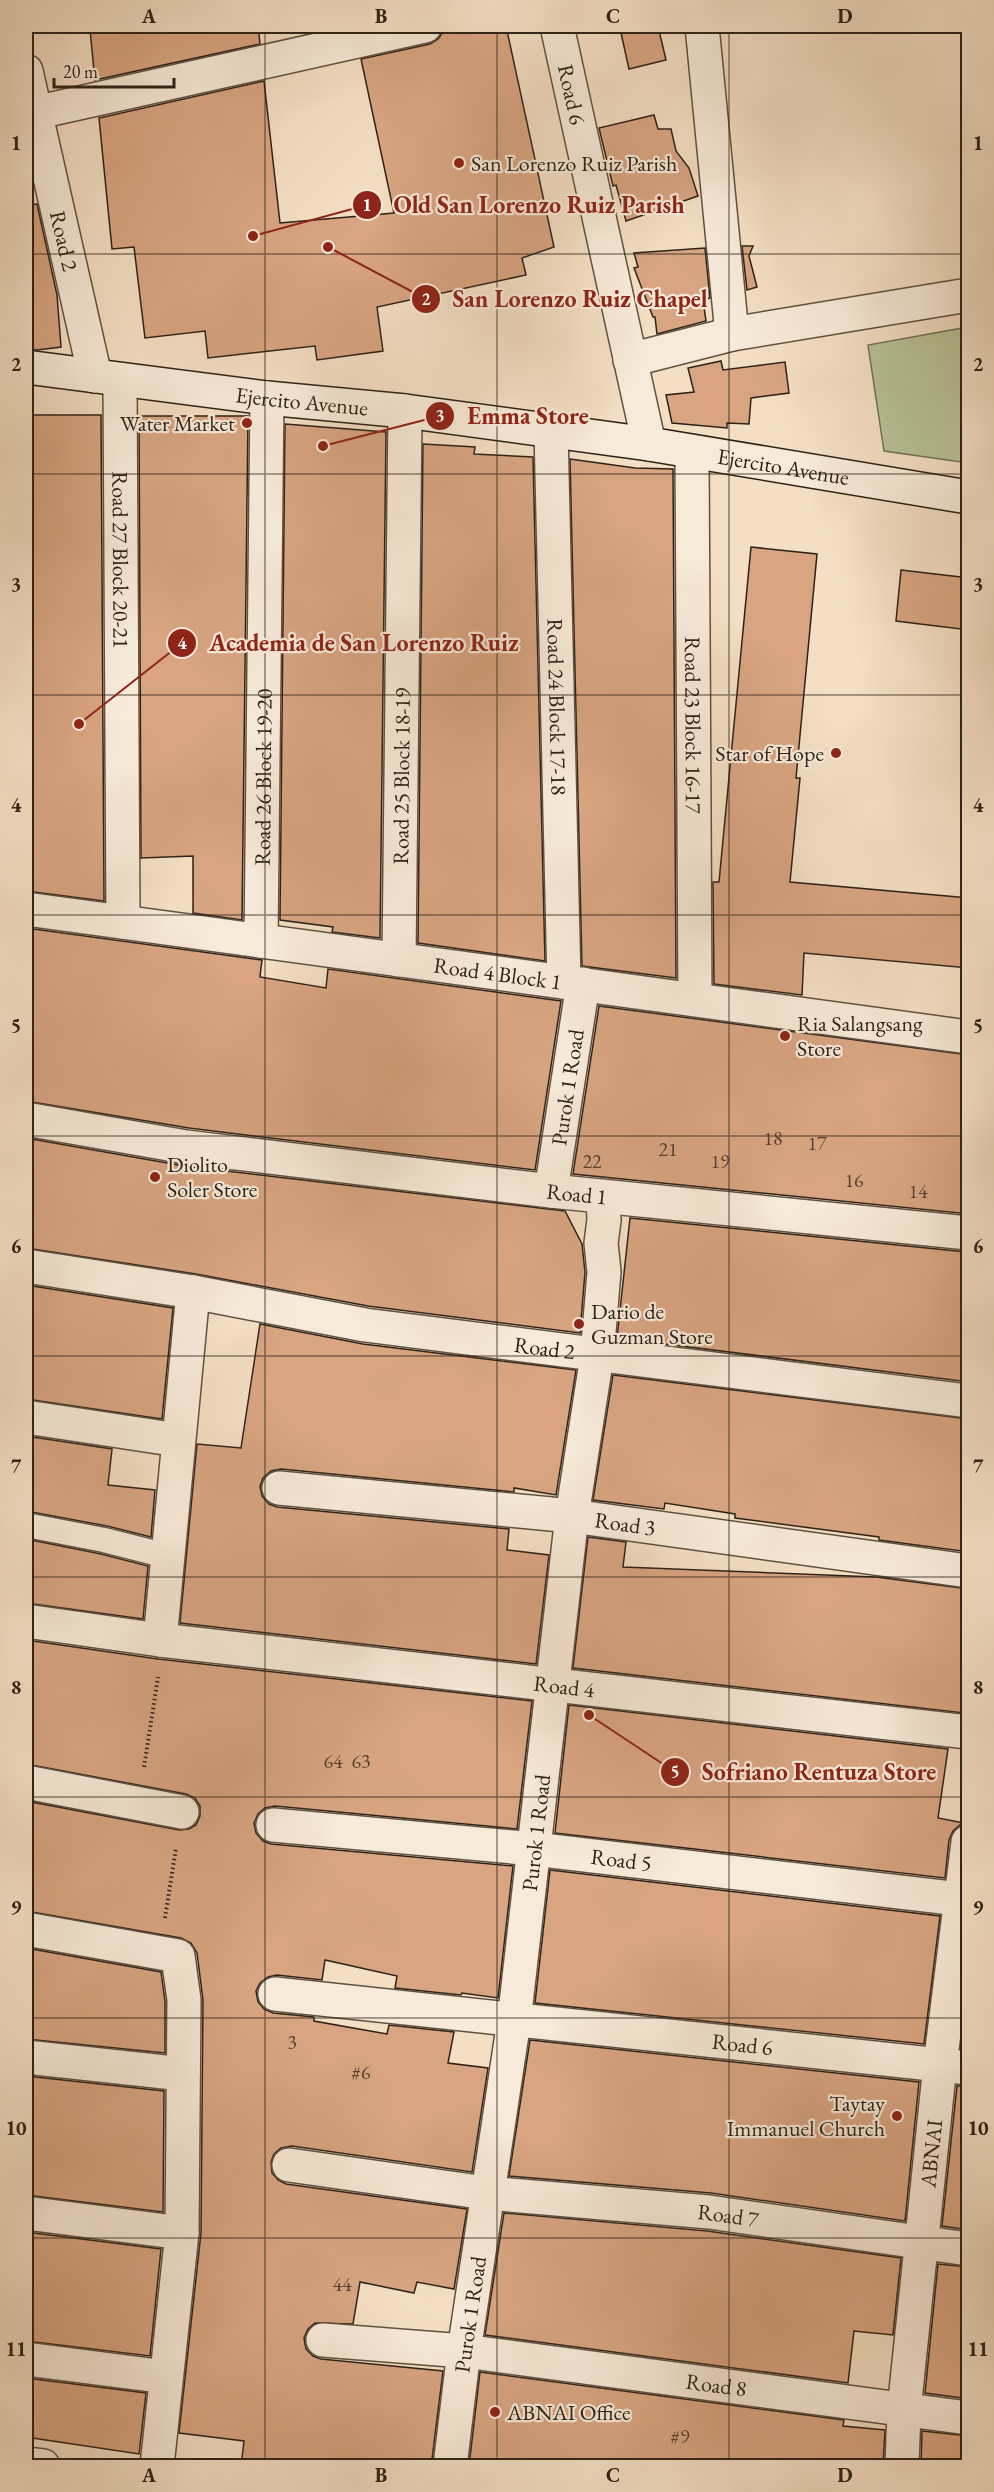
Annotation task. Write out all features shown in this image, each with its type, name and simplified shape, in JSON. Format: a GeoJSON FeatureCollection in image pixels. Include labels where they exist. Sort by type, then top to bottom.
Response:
{"type":"FeatureCollection","features":[{"type":"Feature","properties":{"kind":"street"},"geometry":{"type":"LineString","coordinates":[[34,112],[425,26]]}},
{"type":"Feature","properties":{"kind":"street","name":"Road 6"},"geometry":{"type":"LineString","coordinates":[[557,26],[649,444]]}},
{"type":"Feature","properties":{"kind":"street"},"geometry":{"type":"LineString","coordinates":[[702,26],[732,334]]}},
{"type":"Feature","properties":{"kind":"street","name":"Road 2"},"geometry":{"type":"LineString","coordinates":[[26,71],[34,112],[107,378]]}},
{"type":"Feature","properties":{"kind":"street"},"geometry":{"type":"LineString","coordinates":[[630,360],[732,334],[969,295]]}},
{"type":"Feature","properties":{"kind":"street","name":"Ejercito Avenue"},"geometry":{"type":"LineString","coordinates":[[26,367],[267,398],[405,411],[649,444],[969,497]]}},
{"type":"Feature","properties":{"kind":"street","name":"Road 27 Block 20-21"},"geometry":{"type":"LineString","coordinates":[[107,378],[123,922]]}},
{"type":"Feature","properties":{"kind":"street","name":"Road 26 Block 19-20"},"geometry":{"type":"LineString","coordinates":[[261,941],[267,398]]}},
{"type":"Feature","properties":{"kind":"street","name":"Road 25 Block 18-19"},"geometry":{"type":"LineString","coordinates":[[399,960],[405,411]]}},
{"type":"Feature","properties":{"kind":"street","name":"Road 24 Block 17-18"},"geometry":{"type":"LineString","coordinates":[[551,431],[574,983]]}},
{"type":"Feature","properties":{"kind":"street","name":"Road 23 Block 16-17"},"geometry":{"type":"LineString","coordinates":[[692,452],[695,999]]}},
{"type":"Feature","properties":{"kind":"street","name":"Road 4 Block 1"},"geometry":{"type":"LineString","coordinates":[[26,909],[969,1037]]}},
{"type":"Feature","properties":{"kind":"street","name":"Purok 1 Road"},"geometry":{"type":"LineString","coordinates":[[551,1191],[574,983]]}},
{"type":"Feature","properties":{"kind":"street","name":"Road 1"},"geometry":{"type":"LineString","coordinates":[[26,1119],[186,1147],[603,1197],[969,1233]]}},
{"type":"Feature","properties":{"kind":"street","name":"Purok 1 Road"},"geometry":{"type":"LineString","coordinates":[[450,2466],[486,2193],[514,2021],[572,1516],[597,1356],[604,1272],[601,1243],[604,1220],[603,1197]]}},
{"type":"Feature","properties":{"kind":"street","name":"Road 2"},"geometry":{"type":"LineString","coordinates":[[26,1266],[193,1292],[365,1326],[969,1401]]}},
{"type":"Feature","properties":{"kind":"street"},"geometry":{"type":"LineString","coordinates":[[160,1640],[193,1292]]}},
{"type":"Feature","properties":{"kind":"street"},"geometry":{"type":"LineString","coordinates":[[26,1417],[178,1440]]}},
{"type":"Feature","properties":{"kind":"street","name":"Road 3"},"geometry":{"type":"LineString","coordinates":[[279,1488],[572,1516],[969,1571]]}},
{"type":"Feature","properties":{"kind":"street","name":"Road 4"},"geometry":{"type":"LineString","coordinates":[[26,1622],[160,1640],[969,1732]]}},
{"type":"Feature","properties":{"kind":"street"},"geometry":{"type":"LineString","coordinates":[[26,1782],[182,1812]]}},
{"type":"Feature","properties":{"kind":"street","name":"Road 5"},"geometry":{"type":"LineString","coordinates":[[273,1825],[534,1849],[965,1899]]}},
{"type":"Feature","properties":{"kind":"street","name":"ABNAI"},"geometry":{"type":"LineString","coordinates":[[902,2466],[904,2410],[921,2242],[954,2066],[969,1842]]}},
{"type":"Feature","properties":{"kind":"street"},"geometry":{"type":"LineString","coordinates":[[26,1929],[169,1954],[184,2000],[182,2233],[157,2466]]}},
{"type":"Feature","properties":{"kind":"street","name":"Road 6"},"geometry":{"type":"LineString","coordinates":[[275,1994],[954,2066]]}},
{"type":"Feature","properties":{"kind":"street"},"geometry":{"type":"LineString","coordinates":[[26,2057],[183,2074]]}},
{"type":"Feature","properties":{"kind":"street","name":"Road 7"},"geometry":{"type":"LineString","coordinates":[[289,2165],[486,2193],[708,2212],[969,2249]]}},
{"type":"Feature","properties":{"kind":"street"},"geometry":{"type":"LineString","coordinates":[[26,2213],[182,2233]]}},
{"type":"Feature","properties":{"kind":"street","name":"Road 8"},"geometry":{"type":"LineString","coordinates":[[323,2340],[464,2352],[969,2418]]}},
{"type":"Feature","properties":{"kind":"street"},"geometry":{"type":"LineString","coordinates":[[26,2359],[166,2377]]}},
{"type":"Feature","properties":{"kind":"street"},"geometry":{"type":"LineString","coordinates":[[26,2464],[43,2466]]}},
{"type":"Feature","properties":{"kind":"lane"},"geometry":{"type":"LineString","coordinates":[[26,1525],[104,1540],[167,1556]]}},
{"type":"Feature","properties":{"kind":"path"},"geometry":{"type":"LineString","coordinates":[[138,1803],[155,1699],[160,1640]]}},
{"type":"Feature","properties":{"kind":"path"},"geometry":{"type":"LineString","coordinates":[[169,1954],[182,1812]]}},
{"type":"Feature","properties":{"kind":"green space"},"geometry":{"type":"Polygon","coordinates":[[[968,327],[968,463],[884,451],[868,345],[968,327]]]}},
{"type":"Feature","properties":{"kind":"building"},"geometry":{"type":"Polygon","coordinates":[[[112,26],[258,26],[260,44],[95,80],[90,30],[112,26]]]}},
{"type":"Feature","properties":{"kind":"building"},"geometry":{"type":"Polygon","coordinates":[[[443,26],[506,26],[554,247],[522,258],[526,275],[377,307],[383,351],[317,360],[315,346],[208,358],[205,331],[145,338],[134,247],[112,249],[99,118],[264,81],[280,223],[394,213],[361,59],[430,44],[438,39],[443,32],[443,26]]]}},
{"type":"Feature","properties":{"kind":"building"},"geometry":{"type":"Polygon","coordinates":[[[658,26],[666,60],[629,69],[621,33],[658,26]]]}},
{"type":"Feature","properties":{"kind":"building"},"geometry":{"type":"Polygon","coordinates":[[[654,115],[658,129],[671,129],[676,151],[689,168],[698,196],[626,221],[616,185],[613,186],[599,128],[654,115]]]}},
{"type":"Feature","properties":{"kind":"building"},"geometry":{"type":"Polygon","coordinates":[[[37,204],[57,295],[61,347],[37,350],[26,349],[26,205],[37,204]]]}},
{"type":"Feature","properties":{"kind":"building"},"geometry":{"type":"Polygon","coordinates":[[[742,246],[753,246],[749,256],[757,287],[747,290],[742,246]]]}},
{"type":"Feature","properties":{"kind":"building"},"geometry":{"type":"Polygon","coordinates":[[[705,248],[710,298],[703,300],[706,321],[657,334],[655,317],[653,317],[634,268],[638,267],[634,253],[705,248]]]}},
{"type":"Feature","properties":{"kind":"building"},"geometry":{"type":"Polygon","coordinates":[[[721,361],[723,370],[785,362],[789,393],[751,398],[749,424],[727,423],[727,428],[672,423],[666,395],[694,392],[688,368],[721,361]]]}},
{"type":"Feature","properties":{"kind":"building"},"geometry":{"type":"Polygon","coordinates":[[[26,415],[101,415],[104,901],[26,891],[26,415]]]}},
{"type":"Feature","properties":{"kind":"building"},"geometry":{"type":"Polygon","coordinates":[[[139,416],[248,416],[242,920],[193,913],[193,856],[141,858],[139,416]]]}},
{"type":"Feature","properties":{"kind":"building"},"geometry":{"type":"Polygon","coordinates":[[[285,424],[386,432],[380,938],[332,932],[333,927],[280,920],[285,424]]]}},
{"type":"Feature","properties":{"kind":"building"},"geometry":{"type":"Polygon","coordinates":[[[423,444],[475,447],[474,454],[533,457],[545,961],[418,943],[423,444]]]}},
{"type":"Feature","properties":{"kind":"building"},"geometry":{"type":"Polygon","coordinates":[[[570,459],[635,468],[673,469],[676,978],[582,966],[570,459]]]}},
{"type":"Feature","properties":{"kind":"building"},"geometry":{"type":"Polygon","coordinates":[[[751,547],[817,554],[796,778],[800,778],[790,882],[969,898],[969,968],[804,953],[802,995],[714,984],[713,882],[719,882],[751,547]]]}},
{"type":"Feature","properties":{"kind":"building"},"geometry":{"type":"Polygon","coordinates":[[[901,570],[969,578],[969,630],[896,621],[901,570]]]}},
{"type":"Feature","properties":{"kind":"building"},"geometry":{"type":"Polygon","coordinates":[[[26,928],[262,960],[260,977],[326,988],[328,969],[561,1001],[535,1170],[189,1128],[26,1101],[26,928]]]}},
{"type":"Feature","properties":{"kind":"building"},"geometry":{"type":"Polygon","coordinates":[[[599,1006],[969,1055],[969,1214],[573,1174],[599,1006]]]}},
{"type":"Feature","properties":{"kind":"building"},"geometry":{"type":"Polygon","coordinates":[[[26,1138],[184,1166],[565,1211],[582,1244],[585,1272],[580,1333],[368,1306],[196,1274],[26,1248],[26,1138]]]}},
{"type":"Feature","properties":{"kind":"building"},"geometry":{"type":"Polygon","coordinates":[[[630,1218],[966,1252],[961,1294],[969,1295],[969,1382],[617,1338],[630,1218]]]}},
{"type":"Feature","properties":{"kind":"building"},"geometry":{"type":"Polygon","coordinates":[[[26,1285],[173,1308],[162,1419],[26,1399],[26,1285]]]}},
{"type":"Feature","properties":{"kind":"building"},"geometry":{"type":"Polygon","coordinates":[[[260,1324],[363,1344],[576,1370],[556,1495],[514,1488],[514,1492],[281,1469],[271,1471],[263,1478],[260,1486],[262,1496],[269,1504],[277,1507],[509,1529],[507,1550],[549,1555],[536,1664],[180,1623],[197,1444],[241,1448],[260,1324]]]}},
{"type":"Feature","properties":{"kind":"building"},"geometry":{"type":"Polygon","coordinates":[[[613,1375],[969,1419],[969,1552],[879,1540],[879,1537],[735,1518],[735,1514],[665,1503],[664,1509],[593,1500],[613,1375]]]}},
{"type":"Feature","properties":{"kind":"building"},"geometry":{"type":"Polygon","coordinates":[[[26,1436],[112,1449],[108,1485],[155,1490],[151,1537],[107,1526],[26,1511],[26,1436]]]}},
{"type":"Feature","properties":{"kind":"building"},"geometry":{"type":"Polygon","coordinates":[[[588,1537],[626,1542],[623,1567],[876,1577],[969,1589],[969,1685],[964,1713],[573,1668],[588,1537]]]}},
{"type":"Feature","properties":{"kind":"building"},"geometry":{"type":"Polygon","coordinates":[[[26,1539],[148,1566],[143,1619],[26,1603],[26,1539]]]}},
{"type":"Feature","properties":{"kind":"building"},"geometry":{"type":"Polygon","coordinates":[[[26,1640],[158,1659],[532,1701],[517,1829],[275,1806],[265,1808],[258,1814],[254,1823],[256,1833],[263,1841],[271,1844],[513,1866],[498,1998],[395,1988],[397,1976],[325,1960],[322,1980],[277,1975],[268,1977],[260,1983],[256,1991],[258,2002],[264,2009],[273,2013],[314,2017],[314,2021],[387,2034],[389,2025],[454,2032],[448,2063],[488,2068],[472,2172],[292,2146],[281,2148],[274,2154],[271,2162],[272,2173],[286,2184],[467,2209],[454,2289],[417,2282],[414,2293],[360,2282],[353,2324],[315,2323],[308,2329],[304,2338],[306,2349],[313,2356],[321,2359],[443,2371],[432,2459],[427,2459],[426,2466],[241,2466],[244,2441],[179,2433],[201,2233],[203,2000],[197,1953],[191,1943],[181,1938],[26,1911],[26,1801],[179,1830],[189,1829],[196,1825],[200,1816],[200,1806],[195,1798],[186,1794],[26,1764],[26,1640]]]}},
{"type":"Feature","properties":{"kind":"building"},"geometry":{"type":"Polygon","coordinates":[[[569,1705],[948,1749],[938,1818],[969,1824],[960,1825],[953,1831],[949,1840],[945,1878],[555,1833],[569,1705]]]}},
{"type":"Feature","properties":{"kind":"building"},"geometry":{"type":"Polygon","coordinates":[[[550,1870],[940,1916],[924,2044],[535,2003],[550,1870]]]}},
{"type":"Feature","properties":{"kind":"building"},"geometry":{"type":"Polygon","coordinates":[[[26,1948],[161,1972],[165,2001],[165,2053],[26,2039],[26,1948]]]}},
{"type":"Feature","properties":{"kind":"building"},"geometry":{"type":"Polygon","coordinates":[[[969,1989],[969,2049],[961,2048],[969,1989]]]}},
{"type":"Feature","properties":{"kind":"building"},"geometry":{"type":"Polygon","coordinates":[[[530,2040],[919,2082],[905,2221],[711,2193],[509,2176],[530,2040]]]}},
{"type":"Feature","properties":{"kind":"building"},"geometry":{"type":"Polygon","coordinates":[[[26,2076],[164,2091],[163,2212],[26,2195],[26,2076]]]}},
{"type":"Feature","properties":{"kind":"building"},"geometry":{"type":"Polygon","coordinates":[[[957,2086],[969,2086],[969,2230],[942,2226],[957,2086]]]}},
{"type":"Feature","properties":{"kind":"building"},"geometry":{"type":"Polygon","coordinates":[[[504,2213],[707,2231],[901,2258],[893,2335],[854,2331],[848,2383],[485,2335],[504,2213]]]}},
{"type":"Feature","properties":{"kind":"building"},"geometry":{"type":"Polygon","coordinates":[[[26,2232],[161,2249],[150,2356],[26,2341],[26,2232]]]}},
{"type":"Feature","properties":{"kind":"building"},"geometry":{"type":"Polygon","coordinates":[[[938,2264],[969,2267],[969,2399],[925,2393],[938,2264]]]}},
{"type":"Feature","properties":{"kind":"building"},"geometry":{"type":"Polygon","coordinates":[[[480,2372],[844,2420],[843,2426],[885,2430],[883,2466],[469,2466],[480,2372]]]}},
{"type":"Feature","properties":{"kind":"building"},"geometry":{"type":"Polygon","coordinates":[[[26,2378],[146,2393],[139,2454],[26,2437],[26,2378]]]}},
{"type":"Feature","properties":{"kind":"building"},"geometry":{"type":"Polygon","coordinates":[[[922,2431],[969,2436],[969,2466],[921,2466],[922,2431]]]}},
{"type":"Feature","properties":{"kind":"place","name":"San Lorenzo Ruiz Parish"},"geometry":{"type":"Point","coordinates":[459,163]}},
{"type":"Feature","properties":{"kind":"place","name":"Old San Lorenzo Ruiz Parish"},"geometry":{"type":"Point","coordinates":[253,236]}},
{"type":"Feature","properties":{"kind":"place","name":"San Lorenzo Ruiz Chapel"},"geometry":{"type":"Point","coordinates":[328,247]}},
{"type":"Feature","properties":{"kind":"place","name":"Water Market"},"geometry":{"type":"Point","coordinates":[247,423]}},
{"type":"Feature","properties":{"kind":"place","name":"Emma Store"},"geometry":{"type":"Point","coordinates":[323,446]}},
{"type":"Feature","properties":{"kind":"place","name":"Academia de San Lorenzo Ruiz"},"geometry":{"type":"Point","coordinates":[79,724]}},
{"type":"Feature","properties":{"kind":"place","name":"Star of Hope"},"geometry":{"type":"Point","coordinates":[836,753]}},
{"type":"Feature","properties":{"kind":"place","name":"Ria Salangsang Store"},"geometry":{"type":"Point","coordinates":[785,1036]}},
{"type":"Feature","properties":{"kind":"place","name":"Diolito Soler Store"},"geometry":{"type":"Point","coordinates":[155,1177]}},
{"type":"Feature","properties":{"kind":"place","name":"Dario de Guzman Store"},"geometry":{"type":"Point","coordinates":[579,1324]}},
{"type":"Feature","properties":{"kind":"place","name":"Sofriano Rentuza Store"},"geometry":{"type":"Point","coordinates":[589,1715]}},
{"type":"Feature","properties":{"kind":"place","name":"Taytay Immanuel Church"},"geometry":{"type":"Point","coordinates":[897,2116]}},
{"type":"Feature","properties":{"kind":"place","name":"ABNAI Office"},"geometry":{"type":"Point","coordinates":[495,2412]}}]}
